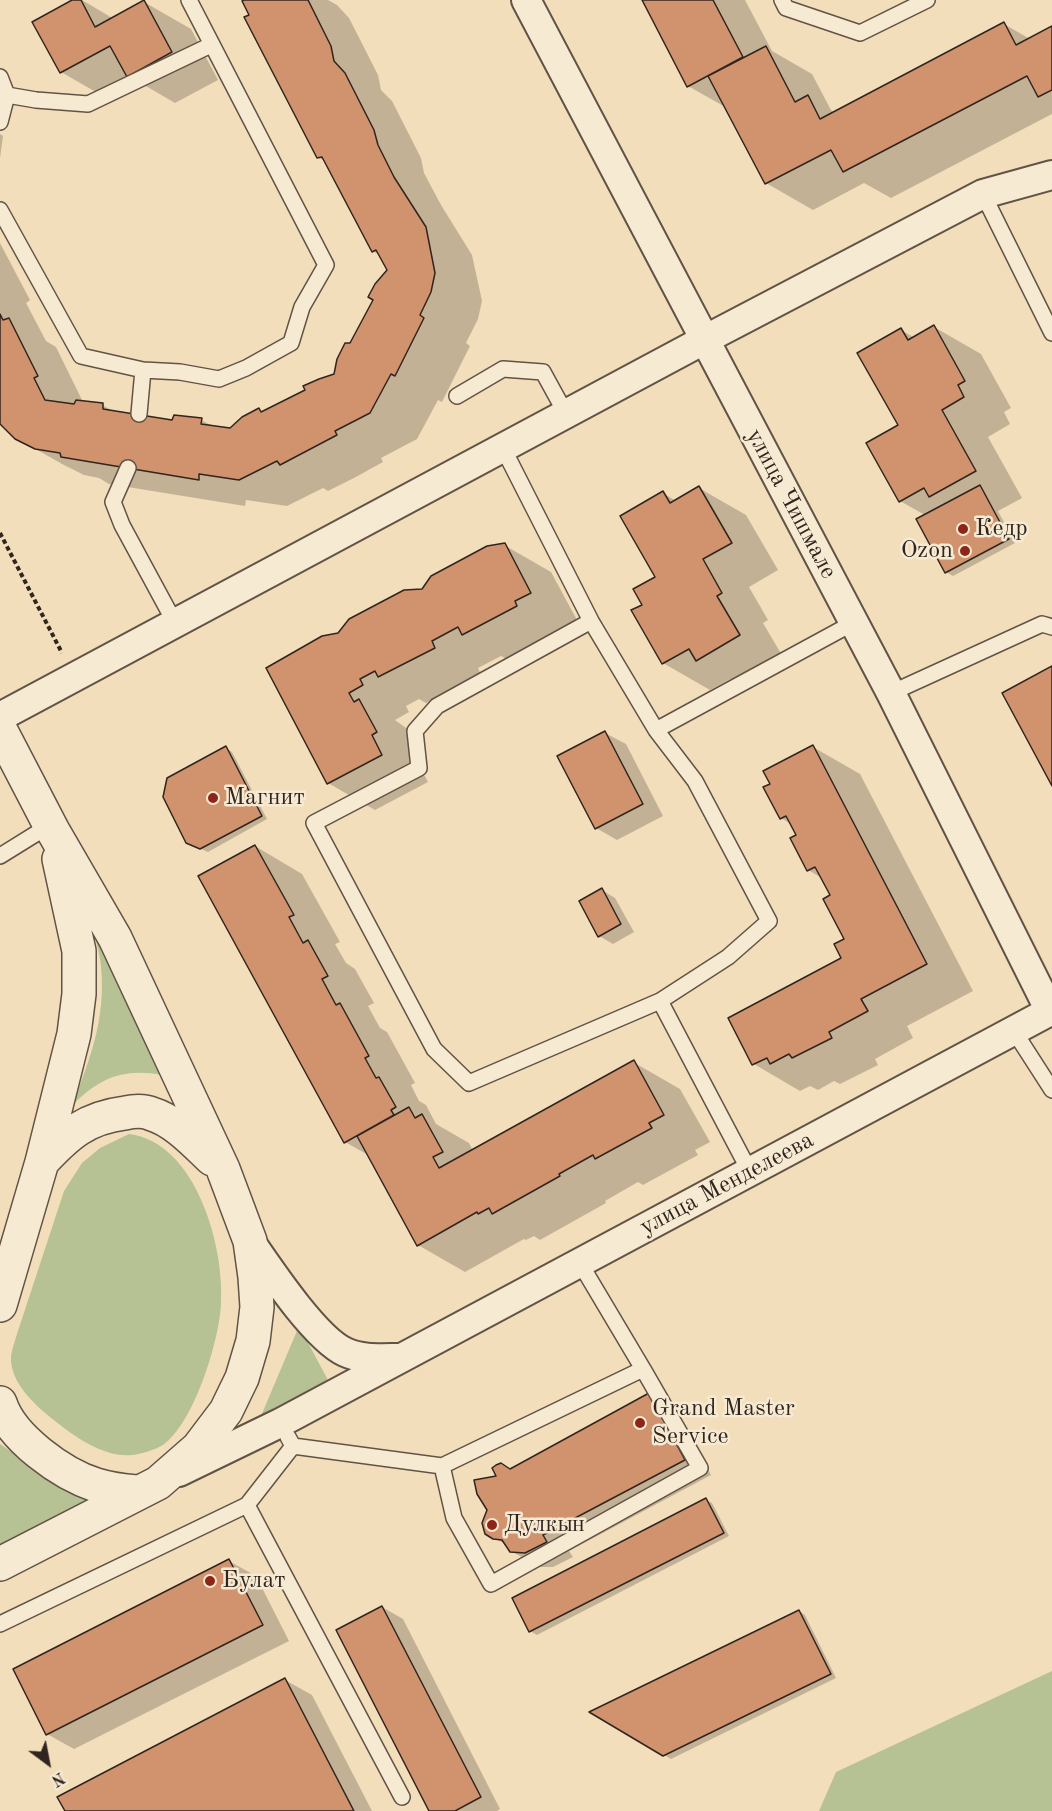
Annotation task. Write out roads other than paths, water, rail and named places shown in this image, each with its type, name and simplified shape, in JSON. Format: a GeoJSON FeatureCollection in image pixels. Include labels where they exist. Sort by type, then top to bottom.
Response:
{"type":"FeatureCollection","features":[{"type":"Feature","properties":{"kind":"street","name":"улица Чишмале"},"geometry":{"type":"LineString","coordinates":[[526,0],[891,693],[1051,1011]]}},
{"type":"Feature","properties":{"kind":"street"},"geometry":{"type":"LineString","coordinates":[[0,717],[704,339],[983,194],[1052,175]]}},
{"type":"Feature","properties":{"kind":"street"},"geometry":{"type":"LineString","coordinates":[[0,729],[52,828],[115,938],[223,1169],[250,1241],[257,1307],[254,1341],[242,1378],[226,1412],[198,1449],[147,1487],[0,1564]]}},
{"type":"Feature","properties":{"kind":"street"},"geometry":{"type":"LineString","coordinates":[[0,1305],[7,1249],[42,1162],[74,1034],[80,994],[79,951],[52,828]]}},
{"type":"Feature","properties":{"kind":"street","name":"улица Менделеева"},"geometry":{"type":"LineString","coordinates":[[147,1487],[287,1434],[402,1358],[1051,1011]]}},
{"type":"Feature","properties":{"kind":"street"},"geometry":{"type":"LineString","coordinates":[[42,1162],[63,1139],[79,1128],[110,1115],[144,1112],[155,1114],[178,1128],[223,1169]]}},
{"type":"Feature","properties":{"kind":"street"},"geometry":{"type":"LineString","coordinates":[[250,1241],[285,1291],[322,1334],[345,1352],[368,1358],[402,1358]]}},
{"type":"Feature","properties":{"kind":"street"},"geometry":{"type":"LineString","coordinates":[[0,1403],[18,1434],[52,1463],[94,1484],[147,1487]]}},
{"type":"Feature","properties":{"kind":"lane"},"geometry":{"type":"LineString","coordinates":[[0,210],[81,356],[143,370],[180,372],[219,379],[246,368],[291,343],[302,307],[326,265],[189,0]]}},
{"type":"Feature","properties":{"kind":"lane"},"geometry":{"type":"LineString","coordinates":[[782,0],[786,8],[860,33],[927,0]]}},
{"type":"Feature","properties":{"kind":"lane"},"geometry":{"type":"LineString","coordinates":[[7,95],[88,104],[211,45]]}},
{"type":"Feature","properties":{"kind":"lane"},"geometry":{"type":"LineString","coordinates":[[0,77],[7,95],[0,122]]}},
{"type":"Feature","properties":{"kind":"lane"},"geometry":{"type":"LineString","coordinates":[[983,194],[1052,333]]}},
{"type":"Feature","properties":{"kind":"lane"},"geometry":{"type":"LineString","coordinates":[[457,396],[502,369],[543,372],[566,414]]}},
{"type":"Feature","properties":{"kind":"lane"},"geometry":{"type":"LineString","coordinates":[[139,414],[143,370]]}},
{"type":"Feature","properties":{"kind":"lane"},"geometry":{"type":"LineString","coordinates":[[503,448],[591,621],[656,730],[695,781],[770,921],[728,957],[660,1000],[469,1083],[434,1049],[314,823],[419,768],[416,731],[437,706],[591,621]]}},
{"type":"Feature","properties":{"kind":"lane"},"geometry":{"type":"LineString","coordinates":[[128,468],[113,502],[122,525],[175,623]]}},
{"type":"Feature","properties":{"kind":"lane"},"geometry":{"type":"LineString","coordinates":[[656,730],[853,623]]}},
{"type":"Feature","properties":{"kind":"lane"},"geometry":{"type":"LineString","coordinates":[[891,693],[1042,624],[1052,627]]}},
{"type":"Feature","properties":{"kind":"lane"},"geometry":{"type":"LineString","coordinates":[[0,856],[52,828]]}},
{"type":"Feature","properties":{"kind":"lane"},"geometry":{"type":"LineString","coordinates":[[660,1000],[750,1172]]}},
{"type":"Feature","properties":{"kind":"lane"},"geometry":{"type":"LineString","coordinates":[[1014,1030],[1052,1090]]}},
{"type":"Feature","properties":{"kind":"lane"},"geometry":{"type":"LineString","coordinates":[[442,1466],[454,1518],[491,1584],[700,1468],[580,1263]]}},
{"type":"Feature","properties":{"kind":"lane"},"geometry":{"type":"LineString","coordinates":[[0,1624],[247,1505],[287,1434],[442,1466],[644,1369]]}},
{"type":"Feature","properties":{"kind":"lane"},"geometry":{"type":"LineString","coordinates":[[247,1505],[402,1797]]}},
{"type":"Feature","properties":{"kind":"place","name":"Кедр"},"geometry":{"type":"Point","coordinates":[963,529]}},
{"type":"Feature","properties":{"kind":"place","name":"Ozon"},"geometry":{"type":"Point","coordinates":[965,551]}},
{"type":"Feature","properties":{"kind":"place","name":"Магнит"},"geometry":{"type":"Point","coordinates":[213,798]}},
{"type":"Feature","properties":{"kind":"place","name":"Grand Master Service"},"geometry":{"type":"Point","coordinates":[640,1423]}},
{"type":"Feature","properties":{"kind":"place","name":"Дулкын"},"geometry":{"type":"Point","coordinates":[492,1525]}},
{"type":"Feature","properties":{"kind":"place","name":"Булат"},"geometry":{"type":"Point","coordinates":[210,1581]}}]}
